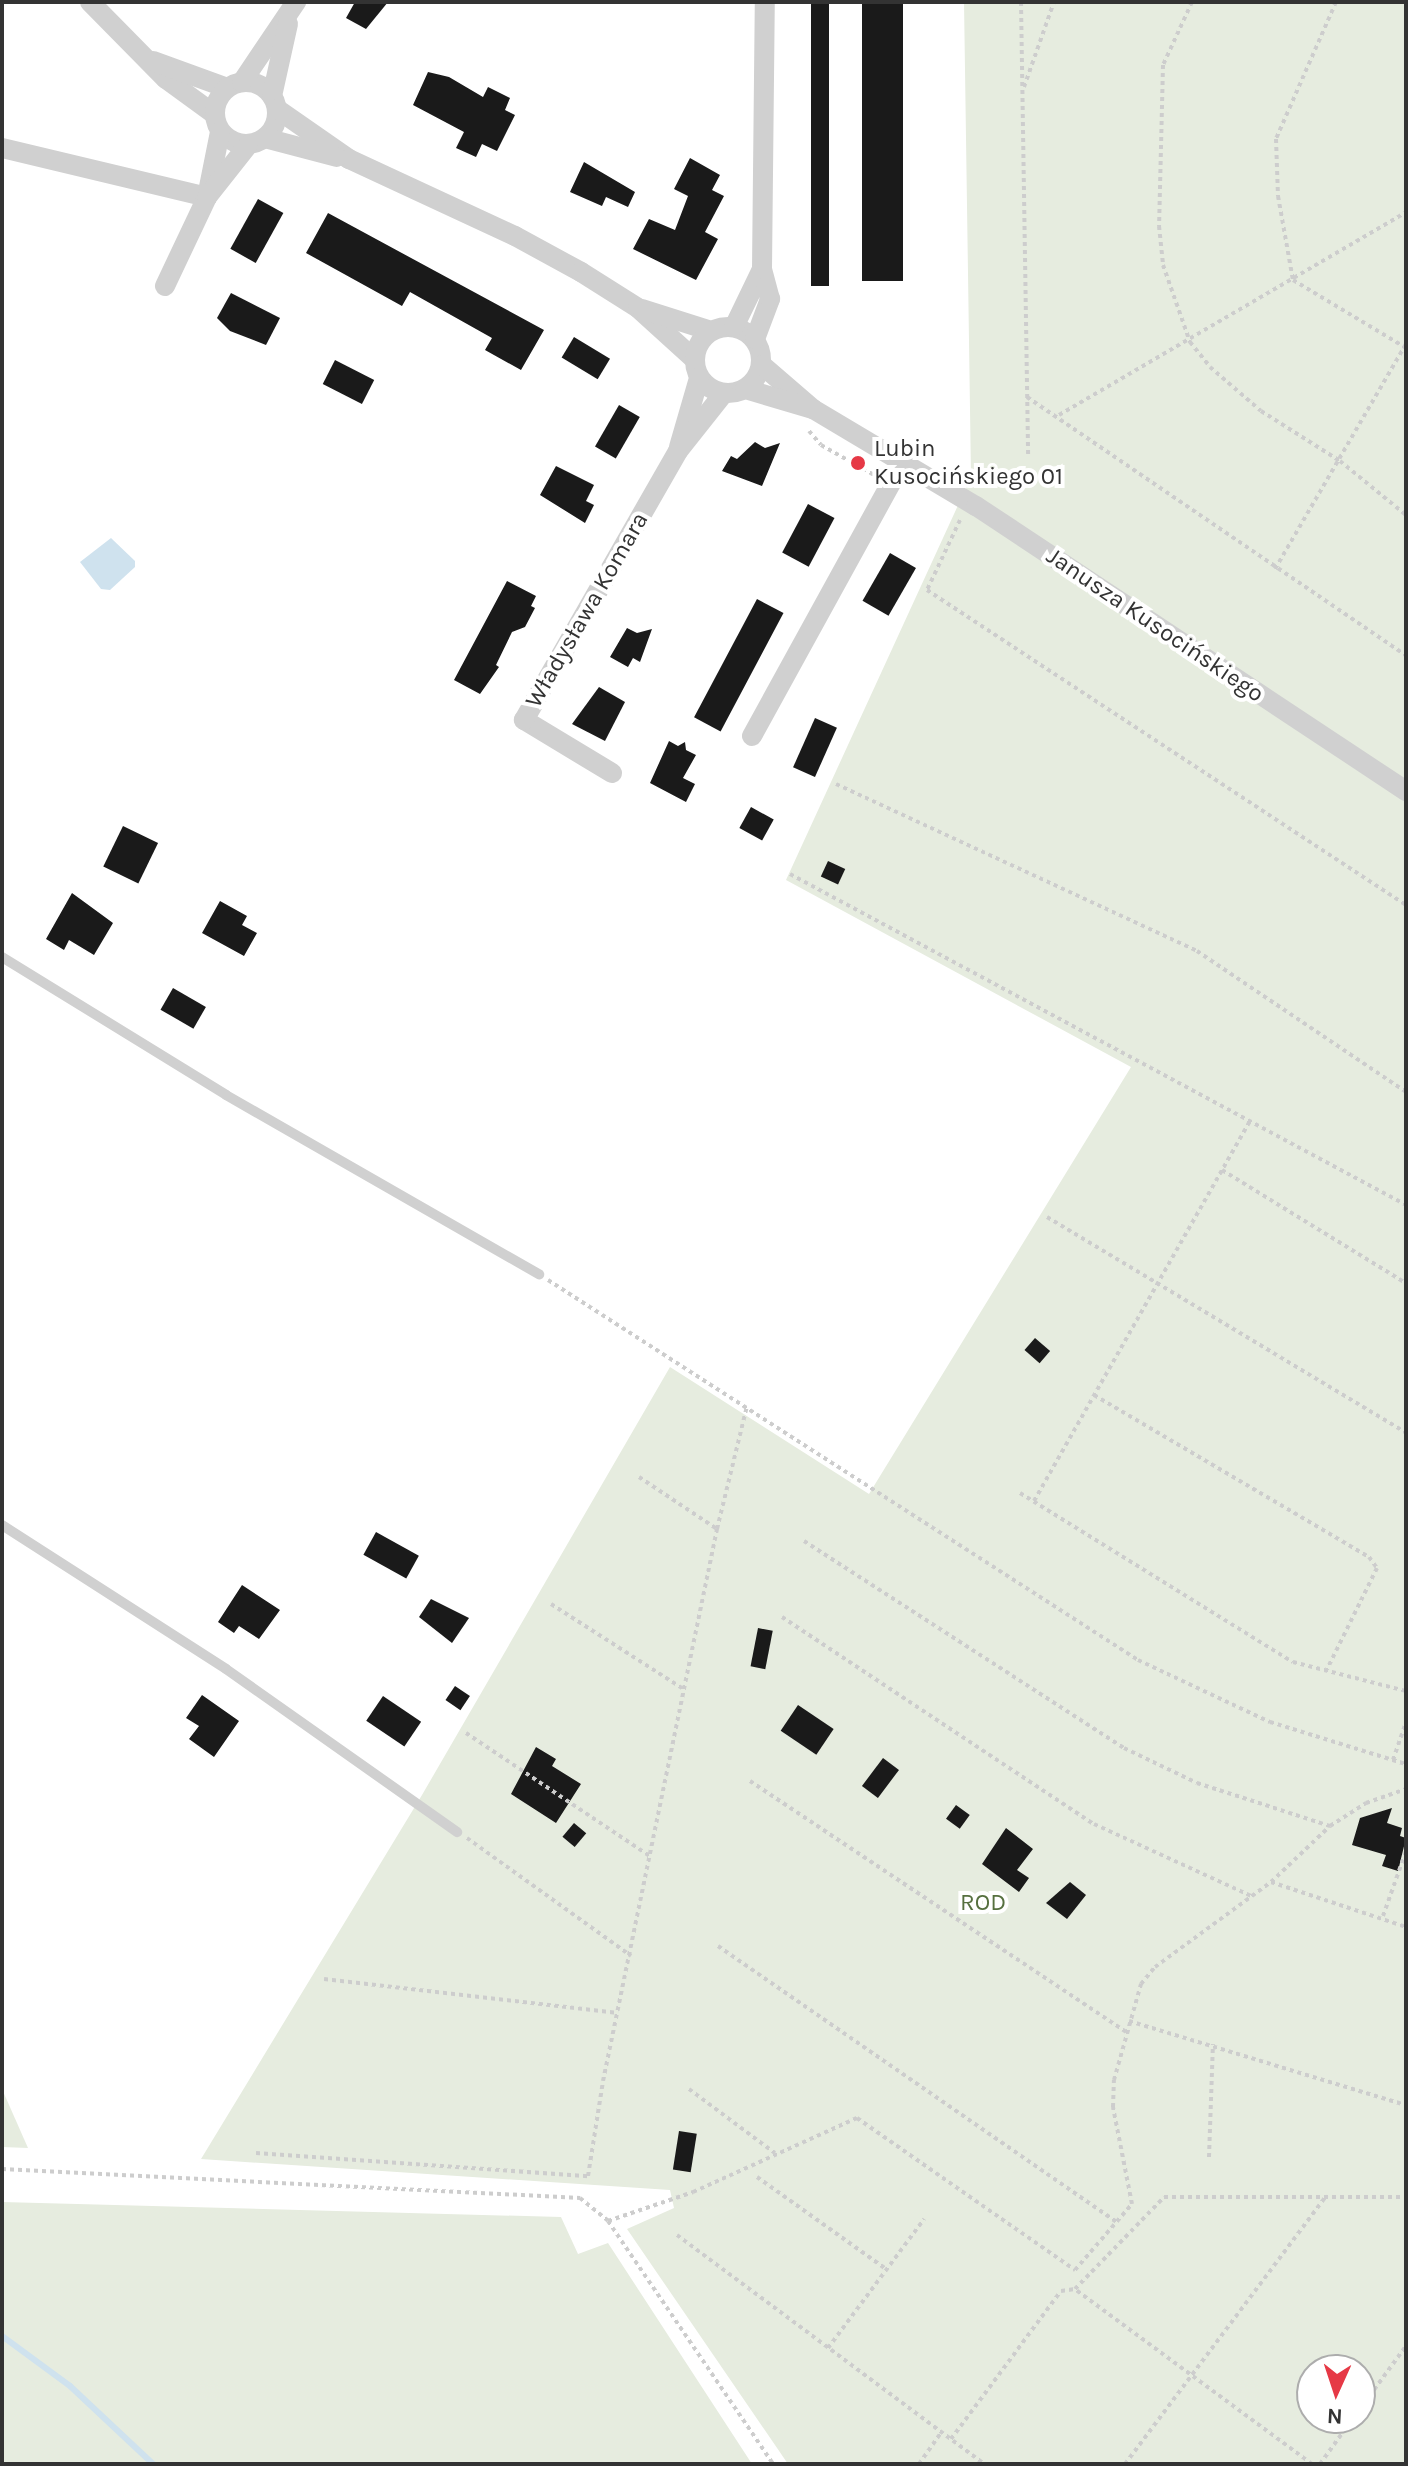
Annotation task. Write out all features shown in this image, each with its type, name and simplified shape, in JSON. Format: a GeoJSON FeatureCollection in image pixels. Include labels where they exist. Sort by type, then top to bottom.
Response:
{"type":"FeatureCollection","features":[{"type":"Feature","properties":{"kind":"street"},"geometry":{"type":"LineString","coordinates":[[90,2],[153,61],[166,79],[217,123],[256,141],[349,159]]}},
{"type":"Feature","properties":{"kind":"street"},"geometry":{"type":"LineString","coordinates":[[765,2],[762,269],[770,299],[755,339],[762,365],[813,409]]}},
{"type":"Feature","properties":{"kind":"street"},"geometry":{"type":"LineString","coordinates":[[207,197],[217,123],[234,85],[294,7]]}},
{"type":"Feature","properties":{"kind":"street"},"geometry":{"type":"LineString","coordinates":[[165,286],[207,197],[256,141],[274,102],[294,7]]}},
{"type":"Feature","properties":{"kind":"street"},"geometry":{"type":"LineString","coordinates":[[153,61],[234,85],[274,102],[349,159],[515,236],[638,308],[711,331],[734,327],[755,339]]}},
{"type":"Feature","properties":{"kind":"street"},"geometry":{"type":"LineString","coordinates":[[2,148],[207,197]]}},
{"type":"Feature","properties":{"kind":"street"},"geometry":{"type":"LineString","coordinates":[[734,327],[762,269]]}},
{"type":"Feature","properties":{"kind":"street"},"geometry":{"type":"LineString","coordinates":[[638,308],[724,393]]}},
{"type":"Feature","properties":{"kind":"street"},"geometry":{"type":"LineString","coordinates":[[678,451],[697,368],[711,331]]}},
{"type":"Feature","properties":{"kind":"street"},"geometry":{"type":"LineString","coordinates":[[745,389],[762,365]]}},
{"type":"Feature","properties":{"kind":"street"},"geometry":{"type":"LineString","coordinates":[[678,451],[724,393],[745,389],[813,409]]}},
{"type":"Feature","properties":{"kind":"street","name":"Janusza Kusocińskiego"},"geometry":{"type":"LineString","coordinates":[[813,409],[903,461],[1406,791]]}},
{"type":"Feature","properties":{"kind":"street","name":"Władysława Komara"},"geometry":{"type":"LineString","coordinates":[[612,773],[524,720],[678,451]]}},
{"type":"Feature","properties":{"kind":"street"},"geometry":{"type":"LineString","coordinates":[[752,736],[903,461]]}},
{"type":"Feature","properties":{"kind":"lane"},"geometry":{"type":"LineString","coordinates":[[2,957],[226,1095],[539,1274]]}},
{"type":"Feature","properties":{"kind":"lane"},"geometry":{"type":"LineString","coordinates":[[2,1525],[226,1669],[457,1832]]}},
{"type":"Feature","properties":{"kind":"path"},"geometry":{"type":"LineString","coordinates":[[1021,2],[1028,455]]}},
{"type":"Feature","properties":{"kind":"path"},"geometry":{"type":"LineString","coordinates":[[1023,89],[1054,2]]}},
{"type":"Feature","properties":{"kind":"path"},"geometry":{"type":"LineString","coordinates":[[1192,2],[1163,65],[1159,226],[1163,265],[1190,342],[1210,367],[1261,411],[1340,461],[1406,515]]}},
{"type":"Feature","properties":{"kind":"path"},"geometry":{"type":"LineString","coordinates":[[1275,569],[1405,346],[1293,280],[1278,196],[1276,139],[1336,2]]}},
{"type":"Feature","properties":{"kind":"path"},"geometry":{"type":"LineString","coordinates":[[1059,415],[1190,342],[1406,212]]}},
{"type":"Feature","properties":{"kind":"path"},"geometry":{"type":"LineString","coordinates":[[1027,397],[1059,415],[1275,569],[1406,656]]}},
{"type":"Feature","properties":{"kind":"path"},"geometry":{"type":"LineString","coordinates":[[797,423],[821,445],[890,483]]}},
{"type":"Feature","properties":{"kind":"path"},"geometry":{"type":"LineString","coordinates":[[960,520],[927,590],[1406,905]]}},
{"type":"Feature","properties":{"kind":"path"},"geometry":{"type":"LineString","coordinates":[[836,784],[1197,951],[1406,1092]]}},
{"type":"Feature","properties":{"kind":"path"},"geometry":{"type":"LineString","coordinates":[[790,874],[1406,1205]]}},
{"type":"Feature","properties":{"kind":"path"},"geometry":{"type":"LineString","coordinates":[[1034,1501],[1249,1122]]}},
{"type":"Feature","properties":{"kind":"path"},"geometry":{"type":"LineString","coordinates":[[1222,1170],[1406,1283]]}},
{"type":"Feature","properties":{"kind":"path"},"geometry":{"type":"LineString","coordinates":[[1047,1217],[1406,1433]]}},
{"type":"Feature","properties":{"kind":"path"},"geometry":{"type":"LineString","coordinates":[[539,1274],[1138,1660],[1270,1722],[1406,1764]]}},
{"type":"Feature","properties":{"kind":"path"},"geometry":{"type":"LineString","coordinates":[[1094,1395],[1369,1557],[1377,1568],[1327,1669]]}},
{"type":"Feature","properties":{"kind":"path"},"geometry":{"type":"LineString","coordinates":[[256,2153],[588,2176],[618,2013],[717,1529],[747,1406]]}},
{"type":"Feature","properties":{"kind":"path"},"geometry":{"type":"LineString","coordinates":[[639,1477],[717,1529]]}},
{"type":"Feature","properties":{"kind":"path"},"geometry":{"type":"LineString","coordinates":[[1020,1493],[1293,1662],[1406,1691]]}},
{"type":"Feature","properties":{"kind":"path"},"geometry":{"type":"LineString","coordinates":[[804,1541],[1124,1748],[1212,1788],[1330,1826]]}},
{"type":"Feature","properties":{"kind":"path"},"geometry":{"type":"LineString","coordinates":[[551,1604],[685,1690]]}},
{"type":"Feature","properties":{"kind":"path"},"geometry":{"type":"LineString","coordinates":[[782,1617],[1094,1824],[1251,1896]]}},
{"type":"Feature","properties":{"kind":"path"},"geometry":{"type":"LineString","coordinates":[[1393,1760],[1406,1722]]}},
{"type":"Feature","properties":{"kind":"path"},"geometry":{"type":"LineString","coordinates":[[466,1733],[651,1857]]}},
{"type":"Feature","properties":{"kind":"path"},"geometry":{"type":"LineString","coordinates":[[750,1781],[1126,2032]]}},
{"type":"Feature","properties":{"kind":"path"},"geometry":{"type":"LineString","coordinates":[[608,2221],[693,2192],[857,2118],[1075,2270],[1132,2204],[1113,2107],[1126,2032],[1141,1984],[1155,1967],[1271,1882],[1330,1826],[1366,1803],[1406,1789]]}},
{"type":"Feature","properties":{"kind":"path"},"geometry":{"type":"LineString","coordinates":[[457,1832],[631,1956]]}},
{"type":"Feature","properties":{"kind":"path"},"geometry":{"type":"LineString","coordinates":[[1382,1917],[1406,1851]]}},
{"type":"Feature","properties":{"kind":"path"},"geometry":{"type":"LineString","coordinates":[[1271,1882],[1406,1927]]}},
{"type":"Feature","properties":{"kind":"path"},"geometry":{"type":"LineString","coordinates":[[718,1946],[1118,2223]]}},
{"type":"Feature","properties":{"kind":"path"},"geometry":{"type":"LineString","coordinates":[[324,1979],[618,2013]]}},
{"type":"Feature","properties":{"kind":"path"},"geometry":{"type":"LineString","coordinates":[[1129,2021],[1406,2105]]}},
{"type":"Feature","properties":{"kind":"path"},"geometry":{"type":"LineString","coordinates":[[1209,2157],[1213,2044]]}},
{"type":"Feature","properties":{"kind":"path"},"geometry":{"type":"LineString","coordinates":[[689,2089],[775,2153]]}},
{"type":"Feature","properties":{"kind":"path"},"geometry":{"type":"LineString","coordinates":[[2,2169],[580,2198],[608,2221],[773,2464]]}},
{"type":"Feature","properties":{"kind":"path"},"geometry":{"type":"LineString","coordinates":[[757,2177],[886,2269]]}},
{"type":"Feature","properties":{"kind":"path"},"geometry":{"type":"LineString","coordinates":[[1125,2464],[1327,2195]]}},
{"type":"Feature","properties":{"kind":"path"},"geometry":{"type":"LineString","coordinates":[[951,2439],[1061,2291],[1075,2289],[1164,2197],[1406,2197]]}},
{"type":"Feature","properties":{"kind":"path"},"geometry":{"type":"LineString","coordinates":[[827,2348],[924,2219]]}},
{"type":"Feature","properties":{"kind":"path"},"geometry":{"type":"LineString","coordinates":[[677,2235],[984,2464]]}},
{"type":"Feature","properties":{"kind":"path"},"geometry":{"type":"LineString","coordinates":[[1075,2289],[1312,2464]]}},
{"type":"Feature","properties":{"kind":"path"},"geometry":{"type":"LineString","coordinates":[[1376,2387],[1406,2346]]}},
{"type":"Feature","properties":{"kind":"path"},"geometry":{"type":"LineString","coordinates":[[919,2464],[941,2432]]}},
{"type":"Feature","properties":{"kind":"path"},"geometry":{"type":"LineString","coordinates":[[1320,2464],[1342,2434]]}},
{"type":"Feature","properties":{"kind":"green space","name":"ROD"},"geometry":{"type":"Polygon","coordinates":[[[964,2],[1406,2],[1406,2464],[788,2464],[627,2229],[674,2208],[670,2190],[201,2159],[422,1795],[670,1367],[869,1494],[1131,1067],[786,880],[971,477],[964,2]]]}},
{"type":"Feature","properties":{"kind":"green space"},"geometry":{"type":"Polygon","coordinates":[[[2,2089],[28,2148],[2,2147],[2,2089]]]}},
{"type":"Feature","properties":{"kind":"green space"},"geometry":{"type":"Polygon","coordinates":[[[2,2202],[561,2217],[578,2254],[608,2243],[752,2464],[2,2464],[2,2202]]]}},
{"type":"Feature","properties":{"kind":"water"},"geometry":{"type":"Polygon","coordinates":[[[111,538],[135,561],[135,567],[110,590],[101,589],[80,562],[111,538]]]}},
{"type":"Feature","properties":{"kind":"building"},"geometry":{"type":"Polygon","coordinates":[[[355,2],[388,2],[366,29],[346,18],[355,2]]]}},
{"type":"Feature","properties":{"kind":"building"},"geometry":{"type":"Polygon","coordinates":[[[811,2],[829,2],[829,286],[811,286],[811,2]]]}},
{"type":"Feature","properties":{"kind":"building"},"geometry":{"type":"Polygon","coordinates":[[[862,2],[903,2],[903,281],[862,281],[862,2]]]}},
{"type":"Feature","properties":{"kind":"building"},"geometry":{"type":"Polygon","coordinates":[[[428,72],[449,77],[483,97],[488,87],[510,98],[505,110],[515,115],[497,151],[482,144],[476,157],[456,148],[464,132],[413,105],[428,72]]]}},
{"type":"Feature","properties":{"kind":"building"},"geometry":{"type":"Polygon","coordinates":[[[690,158],[720,175],[712,190],[724,196],[705,232],[718,239],[696,280],[633,249],[649,219],[675,230],[688,196],[674,189],[690,158]]]}},
{"type":"Feature","properties":{"kind":"building"},"geometry":{"type":"Polygon","coordinates":[[[584,162],[635,192],[628,207],[606,197],[602,206],[570,192],[584,162]]]}},
{"type":"Feature","properties":{"kind":"building"},"geometry":{"type":"Polygon","coordinates":[[[258,199],[283,213],[256,263],[230,249],[258,199]]]}},
{"type":"Feature","properties":{"kind":"building"},"geometry":{"type":"Polygon","coordinates":[[[328,213],[544,330],[521,370],[485,350],[492,338],[410,292],[402,306],[306,253],[328,213]]]}},
{"type":"Feature","properties":{"kind":"building"},"geometry":{"type":"Polygon","coordinates":[[[231,293],[280,318],[266,345],[230,331],[217,318],[231,293]]]}},
{"type":"Feature","properties":{"kind":"building"},"geometry":{"type":"Polygon","coordinates":[[[574,337],[610,359],[598,379],[562,358],[574,337]]]}},
{"type":"Feature","properties":{"kind":"building"},"geometry":{"type":"Polygon","coordinates":[[[335,360],[374,380],[362,404],[323,384],[335,360]]]}},
{"type":"Feature","properties":{"kind":"building"},"geometry":{"type":"Polygon","coordinates":[[[619,405],[640,417],[616,459],[595,447],[619,405]]]}},
{"type":"Feature","properties":{"kind":"building"},"geometry":{"type":"Polygon","coordinates":[[[755,442],[765,448],[780,443],[762,486],[722,471],[731,456],[737,459],[755,442]]]}},
{"type":"Feature","properties":{"kind":"building"},"geometry":{"type":"Polygon","coordinates":[[[556,466],[594,485],[586,501],[594,505],[585,523],[540,495],[556,466]]]}},
{"type":"Feature","properties":{"kind":"building"},"geometry":{"type":"Polygon","coordinates":[[[808,504],[834,518],[809,567],[782,553],[808,504]]]}},
{"type":"Feature","properties":{"kind":"building"},"geometry":{"type":"Polygon","coordinates":[[[890,553],[916,568],[888,616],[862,601],[890,553]]]}},
{"type":"Feature","properties":{"kind":"building"},"geometry":{"type":"Polygon","coordinates":[[[507,581],[536,596],[531,606],[535,608],[525,627],[512,632],[496,665],[499,667],[480,694],[454,680],[507,581]]]}},
{"type":"Feature","properties":{"kind":"building"},"geometry":{"type":"Polygon","coordinates":[[[757,599],[783,613],[721,731],[694,717],[757,599]]]}},
{"type":"Feature","properties":{"kind":"building"},"geometry":{"type":"Polygon","coordinates":[[[627,628],[637,633],[652,629],[640,662],[633,658],[628,667],[610,657],[627,628]]]}},
{"type":"Feature","properties":{"kind":"building"},"geometry":{"type":"Polygon","coordinates":[[[599,687],[625,702],[605,741],[572,724],[599,687]]]}},
{"type":"Feature","properties":{"kind":"building"},"geometry":{"type":"Polygon","coordinates":[[[815,718],[837,728],[815,777],[793,767],[815,718]]]}},
{"type":"Feature","properties":{"kind":"building"},"geometry":{"type":"Polygon","coordinates":[[[669,741],[678,746],[685,742],[686,750],[696,755],[683,778],[695,784],[686,802],[650,783],[669,741]]]}},
{"type":"Feature","properties":{"kind":"building"},"geometry":{"type":"Polygon","coordinates":[[[751,807],[774,820],[762,841],[739,828],[751,807]]]}},
{"type":"Feature","properties":{"kind":"building"},"geometry":{"type":"Polygon","coordinates":[[[123,826],[158,843],[138,884],[103,866],[123,826]]]}},
{"type":"Feature","properties":{"kind":"building"},"geometry":{"type":"Polygon","coordinates":[[[828,861],[845,869],[838,884],[821,876],[828,861]]]}},
{"type":"Feature","properties":{"kind":"building"},"geometry":{"type":"Polygon","coordinates":[[[72,893],[113,923],[94,955],[69,940],[64,950],[46,939],[72,893]]]}},
{"type":"Feature","properties":{"kind":"building"},"geometry":{"type":"Polygon","coordinates":[[[220,901],[247,916],[242,925],[257,933],[244,956],[202,933],[220,901]]]}},
{"type":"Feature","properties":{"kind":"building"},"geometry":{"type":"Polygon","coordinates":[[[173,988],[206,1007],[193,1029],[161,1010],[173,988]]]}},
{"type":"Feature","properties":{"kind":"building"},"geometry":{"type":"Polygon","coordinates":[[[1035,1338],[1050,1351],[1040,1363],[1025,1350],[1035,1338]]]}},
{"type":"Feature","properties":{"kind":"building"},"geometry":{"type":"Polygon","coordinates":[[[376,1532],[419,1556],[406,1578],[363,1555],[376,1532]]]}},
{"type":"Feature","properties":{"kind":"building"},"geometry":{"type":"Polygon","coordinates":[[[242,1585],[280,1610],[259,1639],[239,1626],[234,1633],[218,1622],[242,1585]]]}},
{"type":"Feature","properties":{"kind":"building"},"geometry":{"type":"Polygon","coordinates":[[[431,1599],[469,1618],[452,1643],[419,1617],[431,1599]]]}},
{"type":"Feature","properties":{"kind":"building"},"geometry":{"type":"Polygon","coordinates":[[[758,1628],[773,1631],[765,1669],[751,1666],[758,1628]]]}},
{"type":"Feature","properties":{"kind":"building"},"geometry":{"type":"Polygon","coordinates":[[[455,1686],[470,1696],[460,1710],[445,1700],[455,1686]]]}},
{"type":"Feature","properties":{"kind":"building"},"geometry":{"type":"Polygon","coordinates":[[[202,1695],[239,1721],[214,1757],[189,1739],[199,1726],[186,1718],[202,1695]]]}},
{"type":"Feature","properties":{"kind":"building"},"geometry":{"type":"Polygon","coordinates":[[[383,1696],[421,1722],[404,1747],[366,1721],[383,1696]]]}},
{"type":"Feature","properties":{"kind":"building"},"geometry":{"type":"Polygon","coordinates":[[[798,1705],[834,1729],[816,1755],[781,1731],[798,1705]]]}},
{"type":"Feature","properties":{"kind":"building"},"geometry":{"type":"Polygon","coordinates":[[[536,1747],[556,1759],[552,1766],[581,1784],[556,1823],[511,1794],[536,1747]]]}},
{"type":"Feature","properties":{"kind":"building"},"geometry":{"type":"Polygon","coordinates":[[[883,1758],[899,1770],[878,1798],[862,1786],[883,1758]]]}},
{"type":"Feature","properties":{"kind":"building"},"geometry":{"type":"Polygon","coordinates":[[[956,1805],[970,1815],[960,1829],[946,1819],[956,1805]]]}},
{"type":"Feature","properties":{"kind":"building"},"geometry":{"type":"Polygon","coordinates":[[[1392,1808],[1387,1823],[1402,1828],[1400,1836],[1406,1838],[1398,1871],[1382,1866],[1386,1855],[1352,1845],[1360,1818],[1392,1808]]]}},
{"type":"Feature","properties":{"kind":"building"},"geometry":{"type":"Polygon","coordinates":[[[574,1823],[586,1833],[575,1847],[562,1837],[574,1823]]]}},
{"type":"Feature","properties":{"kind":"building"},"geometry":{"type":"Polygon","coordinates":[[[1006,1828],[1033,1849],[1017,1870],[1029,1878],[1019,1892],[982,1864],[1006,1828]]]}},
{"type":"Feature","properties":{"kind":"building"},"geometry":{"type":"Polygon","coordinates":[[[1070,1882],[1086,1895],[1067,1919],[1046,1903],[1070,1882]]]}},
{"type":"Feature","properties":{"kind":"building"},"geometry":{"type":"Polygon","coordinates":[[[679,2131],[697,2134],[691,2172],[673,2170],[679,2131]]]}},
{"type":"Feature","properties":{"kind":"waterway"},"geometry":{"type":"LineString","coordinates":[[2,2336],[70,2386],[153,2464]]}},
{"type":"Feature","properties":{"kind":"place","name":"Lubin Kusocińskiego 01"},"geometry":{"type":"Point","coordinates":[858,463]}}]}
